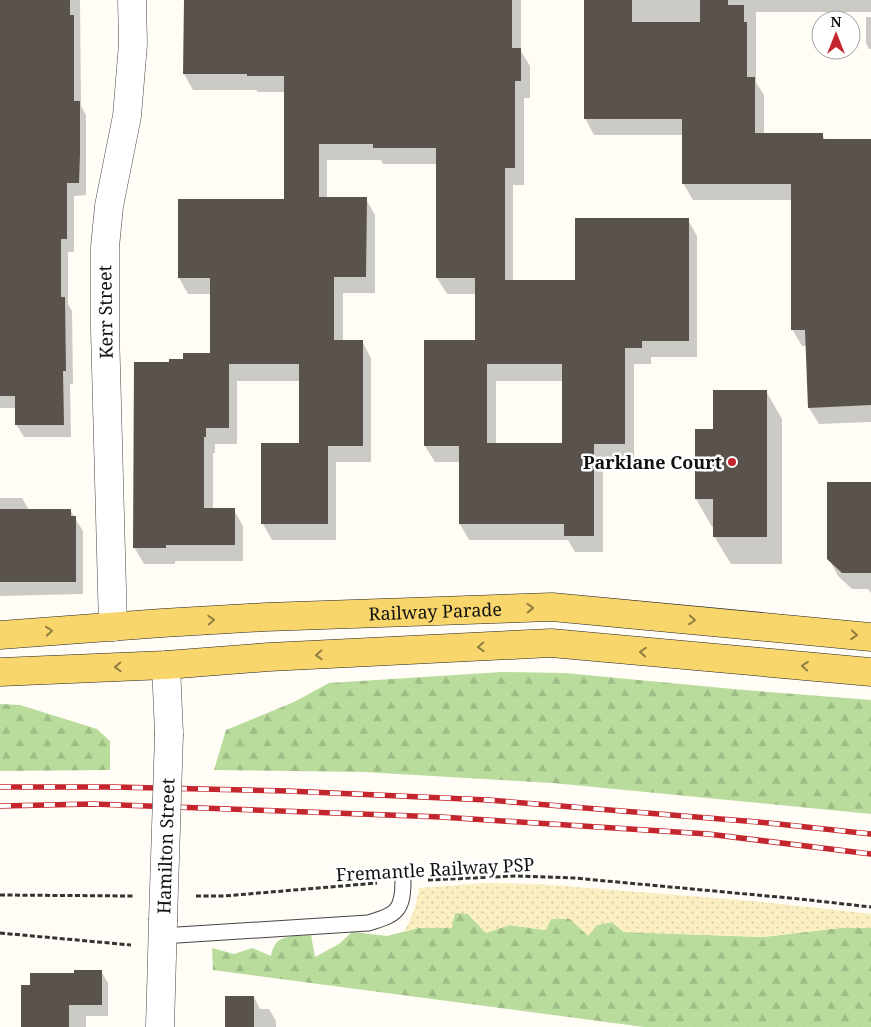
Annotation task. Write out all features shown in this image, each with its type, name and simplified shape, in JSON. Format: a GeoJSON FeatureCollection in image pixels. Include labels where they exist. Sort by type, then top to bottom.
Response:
{"type":"FeatureCollection","features":[{"type":"Feature","properties":{"kind":"main road","name":"Railway Parade"},"geometry":{"type":"LineString","coordinates":[[0,635],[266,617],[552,608],[871,637]]}},
{"type":"Feature","properties":{"kind":"main road","name":"Railway Parade"},"geometry":{"type":"LineString","coordinates":[[0,672],[166,665],[269,657],[551,643],[871,672]]}},
{"type":"Feature","properties":{"kind":"street","name":"Kerr Street"},"geometry":{"type":"LineString","coordinates":[[113,627],[104,247],[127,116],[133,44],[132,0]]}},
{"type":"Feature","properties":{"kind":"street","name":"Hamilton Street"},"geometry":{"type":"LineString","coordinates":[[160,1027],[169,734],[166,665]]}},
{"type":"Feature","properties":{"kind":"lane"},"geometry":{"type":"LineString","coordinates":[[162,935],[368,923],[384,917],[399,908],[403,901],[403,881]]}},
{"type":"Feature","properties":{"kind":"path","name":"Fremantle Railway PSP"},"geometry":{"type":"LineString","coordinates":[[195,896],[224,896],[403,881],[507,876],[574,878],[871,907]]}},
{"type":"Feature","properties":{"kind":"path"},"geometry":{"type":"LineString","coordinates":[[0,895],[136,896]]}},
{"type":"Feature","properties":{"kind":"path"},"geometry":{"type":"LineString","coordinates":[[0,933],[162,935]]}},
{"type":"Feature","properties":{"kind":"green space"},"geometry":{"type":"Polygon","coordinates":[[[502,672],[565,673],[871,700],[871,814],[553,783],[364,772],[214,770],[226,730],[294,702],[329,683],[502,672]]]}},
{"type":"Feature","properties":{"kind":"green space"},"geometry":{"type":"Polygon","coordinates":[[[0,704],[20,705],[97,729],[110,741],[110,770],[0,771],[0,704]]]}},
{"type":"Feature","properties":{"kind":"green space"},"geometry":{"type":"Polygon","coordinates":[[[455,912],[468,914],[486,933],[509,925],[545,930],[551,919],[570,919],[597,925],[612,922],[624,932],[763,937],[840,928],[871,928],[871,1027],[644,1027],[213,970],[212,948],[234,954],[252,948],[271,956],[276,943],[280,940],[291,936],[311,935],[315,957],[339,944],[352,932],[387,936],[418,928],[451,928],[455,912]]]}},
{"type":"Feature","properties":{"kind":"sand"},"geometry":{"type":"Polygon","coordinates":[[[486,883],[539,884],[753,901],[871,914],[871,928],[840,928],[763,937],[624,932],[612,922],[597,925],[588,936],[570,919],[551,919],[546,930],[509,925],[486,933],[469,914],[455,913],[452,928],[418,928],[404,932],[414,910],[419,888],[486,883]]]}},
{"type":"Feature","properties":{"kind":"building"},"geometry":{"type":"Polygon","coordinates":[[[0,0],[70,0],[70,15],[74,15],[74,101],[80,101],[80,154],[79,183],[67,183],[67,239],[61,239],[61,297],[65,297],[66,371],[63,371],[64,425],[15,425],[15,396],[0,396],[0,0]]]}},
{"type":"Feature","properties":{"kind":"building"},"geometry":{"type":"Polygon","coordinates":[[[184,0],[512,0],[512,48],[521,48],[521,81],[515,81],[515,168],[505,168],[505,280],[575,280],[575,218],[689,218],[689,341],[642,341],[642,348],[625,348],[625,444],[594,444],[594,536],[564,536],[564,524],[459,524],[459,446],[424,446],[424,340],[475,340],[475,278],[436,278],[436,148],[373,148],[373,144],[319,144],[319,197],[367,197],[366,277],[334,277],[334,340],[363,340],[363,446],[328,446],[328,524],[261,524],[261,443],[299,443],[299,364],[229,364],[229,428],[206,428],[206,437],[204,437],[204,508],[235,508],[235,545],[166,545],[166,548],[133,548],[134,362],[169,362],[169,359],[183,359],[183,353],[210,353],[210,278],[178,278],[178,199],[284,199],[284,76],[183,74],[184,0]],[[487,364],[487,443],[562,443],[562,364],[487,364]]]}},
{"type":"Feature","properties":{"kind":"building"},"geometry":{"type":"Polygon","coordinates":[[[584,0],[632,0],[632,22],[700,22],[700,0],[728,0],[728,5],[744,5],[744,22],[747,22],[747,77],[755,77],[755,133],[823,133],[823,139],[871,139],[871,405],[808,408],[805,330],[791,330],[791,184],[682,184],[682,119],[584,119],[584,0]]]}},
{"type":"Feature","properties":{"kind":"building","name":"Parklane Court"},"geometry":{"type":"Polygon","coordinates":[[[713,390],[767,390],[767,537],[713,537],[713,499],[695,499],[695,429],[713,429],[713,390]]]}},
{"type":"Feature","properties":{"kind":"building"},"geometry":{"type":"Polygon","coordinates":[[[827,482],[871,482],[871,573],[842,573],[827,559],[827,482]]]}},
{"type":"Feature","properties":{"kind":"building"},"geometry":{"type":"Polygon","coordinates":[[[0,509],[71,509],[71,516],[76,516],[76,582],[0,582],[0,509]]]}},
{"type":"Feature","properties":{"kind":"building"},"geometry":{"type":"Polygon","coordinates":[[[74,970],[102,970],[102,1005],[69,1005],[69,1027],[21,1027],[21,985],[30,985],[30,973],[74,973],[74,970]]]}},
{"type":"Feature","properties":{"kind":"building"},"geometry":{"type":"Polygon","coordinates":[[[225,996],[254,996],[254,1027],[225,1027],[225,996]]]}},
{"type":"Feature","properties":{"kind":"railway"},"geometry":{"type":"LineString","coordinates":[[0,787],[114,787],[288,791],[488,800],[769,823],[871,834]]}},
{"type":"Feature","properties":{"kind":"railway"},"geometry":{"type":"LineString","coordinates":[[0,806],[93,804],[441,817],[708,834],[871,854]]}},
{"type":"Feature","properties":{"kind":"place","name":"Parklane Court"},"geometry":{"type":"Point","coordinates":[732,462]}}]}
